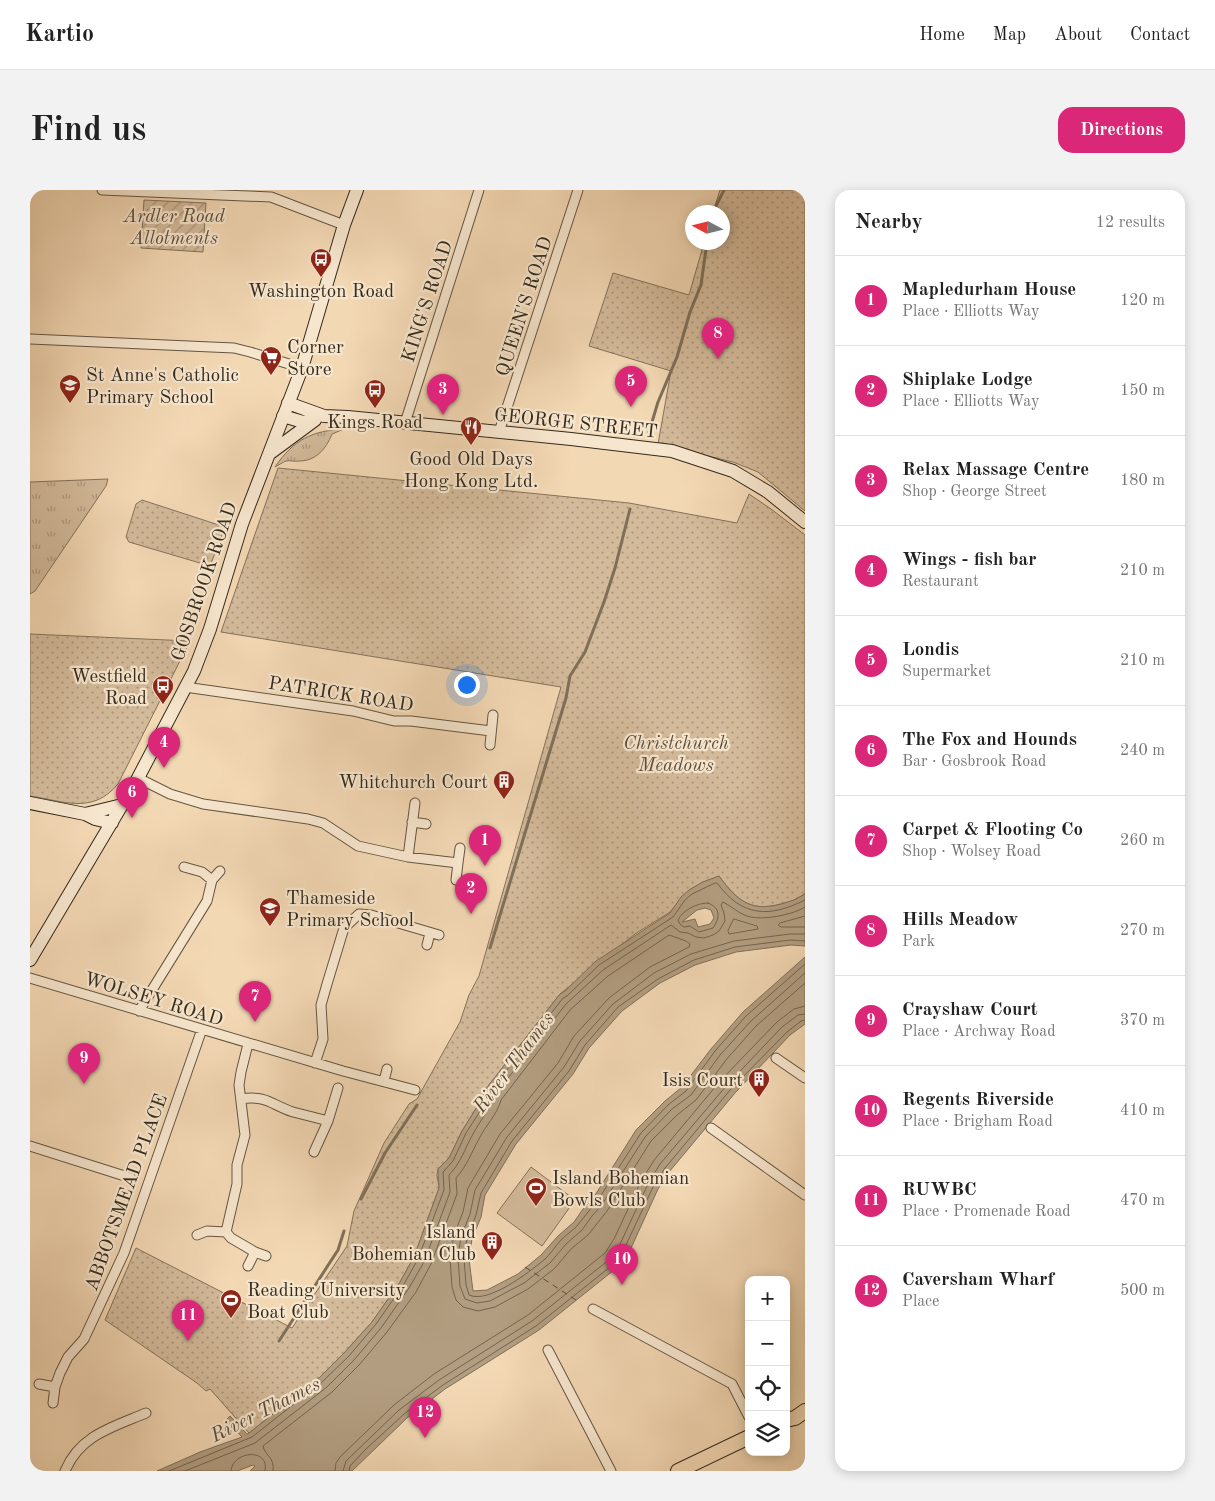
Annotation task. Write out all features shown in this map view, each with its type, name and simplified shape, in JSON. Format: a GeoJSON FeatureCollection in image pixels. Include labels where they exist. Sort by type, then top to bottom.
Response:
{"type":"FeatureCollection","features":[{"type":"Feature","properties":{"kind":"main road","name":"GOSBROOK ROAD"},"geometry":{"type":"LineString","coordinates":[[30,960],[138,778],[186,687],[208,635],[239,531],[302,368],[344,225],[357,190]]}},
{"type":"Feature","properties":{"kind":"main road","name":"GEORGE STREET"},"geometry":{"type":"LineString","coordinates":[[288,403],[319,418]]}},
{"type":"Feature","properties":{"kind":"main road","name":"GEORGE STREET"},"geometry":{"type":"LineString","coordinates":[[283,416],[303,422],[319,418],[405,423],[672,451],[734,471],[768,492],[805,522]]}},
{"type":"Feature","properties":{"kind":"main road"},"geometry":{"type":"LineString","coordinates":[[269,454],[319,418]]}},
{"type":"Feature","properties":{"kind":"main road"},"geometry":{"type":"LineString","coordinates":[[30,803],[112,822]]}},
{"type":"Feature","properties":{"kind":"main road"},"geometry":{"type":"LineString","coordinates":[[84,814],[122,805]]}},
{"type":"Feature","properties":{"kind":"main road"},"geometry":{"type":"LineString","coordinates":[[678,1471],[699,1466],[745,1438]]}},
{"type":"Feature","properties":{"kind":"street"},"geometry":{"type":"LineString","coordinates":[[102,190],[271,197],[344,225]]}},
{"type":"Feature","properties":{"kind":"street","name":"KING'S ROAD"},"geometry":{"type":"LineString","coordinates":[[405,423],[479,190]]}},
{"type":"Feature","properties":{"kind":"street","name":"QUEEN'S ROAD"},"geometry":{"type":"LineString","coordinates":[[499,432],[578,190]]}},
{"type":"Feature","properties":{"kind":"street"},"geometry":{"type":"LineString","coordinates":[[30,339],[234,348],[302,368]]}},
{"type":"Feature","properties":{"kind":"street","name":"PATRICK ROAD"},"geometry":{"type":"LineString","coordinates":[[186,687],[353,711],[394,721],[411,721],[492,730]]}},
{"type":"Feature","properties":{"kind":"street"},"geometry":{"type":"LineString","coordinates":[[490,745],[493,715]]}},
{"type":"Feature","properties":{"kind":"street"},"geometry":{"type":"LineString","coordinates":[[138,778],[170,794],[203,804],[308,818],[323,824],[358,846],[408,857],[458,864]]}},
{"type":"Feature","properties":{"kind":"street"},"geometry":{"type":"LineString","coordinates":[[408,857],[415,804]]}},
{"type":"Feature","properties":{"kind":"street"},"geometry":{"type":"LineString","coordinates":[[412,822],[426,824]]}},
{"type":"Feature","properties":{"kind":"street"},"geometry":{"type":"LineString","coordinates":[[456,880],[460,848]]}},
{"type":"Feature","properties":{"kind":"street"},"geometry":{"type":"LineString","coordinates":[[184,867],[202,872],[212,880]]}},
{"type":"Feature","properties":{"kind":"street"},"geometry":{"type":"LineString","coordinates":[[139,1011],[207,901],[212,880],[220,871]]}},
{"type":"Feature","properties":{"kind":"street"},"geometry":{"type":"LineString","coordinates":[[316,1063],[323,1039],[321,1005],[344,928],[359,914],[372,915],[435,934],[426,945]]}},
{"type":"Feature","properties":{"kind":"street","name":"WOLSEY ROAD"},"geometry":{"type":"LineString","coordinates":[[30,978],[248,1044],[415,1090]]}},
{"type":"Feature","properties":{"kind":"street","name":"ABBOTSMEAD PLACE"},"geometry":{"type":"LineString","coordinates":[[53,1403],[54,1387],[68,1357],[84,1339],[124,1253],[202,1029]]}},
{"type":"Feature","properties":{"kind":"street"},"geometry":{"type":"LineString","coordinates":[[226,1232],[237,1184],[237,1165],[245,1135],[241,1100],[241,1072],[248,1044]]}},
{"type":"Feature","properties":{"kind":"street"},"geometry":{"type":"LineString","coordinates":[[776,1058],[805,1078]]}},
{"type":"Feature","properties":{"kind":"street"},"geometry":{"type":"LineString","coordinates":[[384,1081],[386,1069]]}},
{"type":"Feature","properties":{"kind":"street"},"geometry":{"type":"LineString","coordinates":[[314,1152],[328,1121],[338,1088]]}},
{"type":"Feature","properties":{"kind":"street"},"geometry":{"type":"LineString","coordinates":[[241,1100],[252,1098],[270,1101],[291,1111],[328,1121]]}},
{"type":"Feature","properties":{"kind":"street"},"geometry":{"type":"LineString","coordinates":[[711,1128],[805,1195]]}},
{"type":"Feature","properties":{"kind":"street"},"geometry":{"type":"LineString","coordinates":[[30,1146],[131,1178]]}},
{"type":"Feature","properties":{"kind":"street"},"geometry":{"type":"LineString","coordinates":[[197,1235],[207,1231],[226,1232],[231,1238],[266,1256]]}},
{"type":"Feature","properties":{"kind":"street"},"geometry":{"type":"LineString","coordinates":[[248,1266],[255,1252]]}},
{"type":"Feature","properties":{"kind":"street"},"geometry":{"type":"LineString","coordinates":[[593,1309],[732,1384],[746,1411]]}},
{"type":"Feature","properties":{"kind":"street"},"geometry":{"type":"LineString","coordinates":[[548,1350],[611,1471]]}},
{"type":"Feature","properties":{"kind":"street"},"geometry":{"type":"LineString","coordinates":[[39,1384],[54,1387]]}},
{"type":"Feature","properties":{"kind":"street"},"geometry":{"type":"LineString","coordinates":[[65,1471],[86,1442],[98,1433],[146,1413]]}},
{"type":"Feature","properties":{"kind":"green space"},"geometry":{"type":"Polygon","coordinates":[[[720,190],[805,190],[805,511],[758,472],[733,462],[658,444],[671,371],[589,346],[613,273],[689,295],[702,250],[730,250],[730,205],[715,205],[720,190]]]}},
{"type":"Feature","properties":{"kind":"green space","name":"Ardler Road Allotments"},"geometry":{"type":"Polygon","coordinates":[[[144,200],[206,203],[203,252],[141,248],[144,200]]]}},
{"type":"Feature","properties":{"kind":"green space"},"geometry":{"type":"Polygon","coordinates":[[[344,429],[332,434],[327,445],[320,453],[310,459],[286,461],[275,467],[289,450],[305,438],[322,432],[344,429]]]}},
{"type":"Feature","properties":{"kind":"green space","name":"Christchurch Meadows"},"geometry":{"type":"Polygon","coordinates":[[[278,468],[629,503],[737,523],[749,494],[805,535],[805,894],[781,904],[760,907],[751,905],[735,895],[719,876],[703,882],[689,890],[670,912],[635,934],[560,994],[485,1090],[482,1099],[462,1131],[449,1158],[438,1169],[439,1188],[414,1257],[400,1282],[372,1322],[319,1378],[249,1433],[210,1389],[206,1391],[105,1320],[136,1248],[292,1328],[347,1246],[354,1211],[384,1143],[409,1104],[417,1099],[460,1022],[469,995],[479,976],[561,687],[221,632],[278,468]]]}},
{"type":"Feature","properties":{"kind":"green space"},"geometry":{"type":"Polygon","coordinates":[[[108,479],[106,486],[35,591],[30,594],[30,482],[108,479]]]}},
{"type":"Feature","properties":{"kind":"green space"},"geometry":{"type":"Polygon","coordinates":[[[142,500],[225,527],[210,566],[129,542],[126,537],[136,504],[142,500]]]}},
{"type":"Feature","properties":{"kind":"green space"},"geometry":{"type":"Polygon","coordinates":[[[30,634],[190,641],[118,784],[108,794],[98,800],[77,804],[30,796],[30,634]]]}},
{"type":"Feature","properties":{"kind":"green space","name":"Island Bohemian Bowls Club"},"geometry":{"type":"Polygon","coordinates":[[[531,1167],[575,1200],[542,1246],[497,1213],[531,1167]]]}},
{"type":"Feature","properties":{"kind":"water","name":"River Thames"},"geometry":{"type":"Polygon","coordinates":[[[719,876],[735,895],[751,905],[760,907],[781,904],[805,894],[805,946],[791,945],[736,952],[695,965],[660,983],[622,1011],[589,1048],[573,1074],[516,1144],[485,1195],[481,1217],[472,1239],[469,1259],[473,1291],[487,1290],[518,1274],[541,1255],[574,1222],[592,1200],[636,1130],[682,1087],[743,1012],[805,957],[805,1024],[790,1035],[735,1093],[669,1172],[658,1189],[631,1248],[619,1266],[539,1330],[445,1389],[407,1418],[352,1471],[250,1471],[255,1466],[253,1465],[237,1471],[157,1471],[200,1452],[242,1437],[226,1420],[230,1416],[247,1434],[249,1433],[319,1378],[345,1352],[372,1322],[400,1282],[414,1257],[439,1188],[438,1169],[449,1158],[462,1131],[482,1099],[485,1090],[560,994],[596,961],[670,913],[681,897],[703,882],[719,876]],[[705,908],[697,910],[682,922],[695,919],[698,927],[710,924],[714,918],[711,910],[705,908]]]}},
{"type":"Feature","properties":{"kind":"waterway"},"geometry":{"type":"LineString","coordinates":[[716,205],[724,190]]}},
{"type":"Feature","properties":{"kind":"waterway"},"geometry":{"type":"LineString","coordinates":[[649,432],[658,402],[677,357],[690,312],[701,285],[706,250]]}},
{"type":"Feature","properties":{"kind":"waterway"},"geometry":{"type":"LineString","coordinates":[[490,948],[566,698],[570,676],[585,652],[604,602],[630,509]]}},
{"type":"Feature","properties":{"kind":"waterway"},"geometry":{"type":"LineString","coordinates":[[361,1199],[385,1153],[417,1105]]}},
{"type":"Feature","properties":{"kind":"waterway"},"geometry":{"type":"LineString","coordinates":[[279,1341],[338,1250],[344,1231]]}},
{"type":"Feature","properties":{"kind":"ferry route"},"geometry":{"type":"LineString","coordinates":[[525,1267],[576,1300]]}},
{"type":"Feature","properties":{"kind":"place","name":"Washington Road"},"geometry":{"type":"Point","coordinates":[321,278]}},
{"type":"Feature","properties":{"kind":"place","name":"Hills Meadow"},"geometry":{"type":"Point","coordinates":[718,359]}},
{"type":"Feature","properties":{"kind":"place","name":"Corner Store"},"geometry":{"type":"Point","coordinates":[271,376]}},
{"type":"Feature","properties":{"kind":"place","name":"St Anne's Catholic Primary School"},"geometry":{"type":"Point","coordinates":[70,404]}},
{"type":"Feature","properties":{"kind":"place","name":"Londis"},"geometry":{"type":"Point","coordinates":[631,407]}},
{"type":"Feature","properties":{"kind":"place","name":"Kings Road"},"geometry":{"type":"Point","coordinates":[375,409]}},
{"type":"Feature","properties":{"kind":"place","name":"Relax Massage Centre"},"geometry":{"type":"Point","coordinates":[443,415]}},
{"type":"Feature","properties":{"kind":"place","name":"Good Old Days Hong Kong Ltd."},"geometry":{"type":"Point","coordinates":[471,446]}},
{"type":"Feature","properties":{"kind":"place","name":"Westfield Road"},"geometry":{"type":"Point","coordinates":[163,705]}},
{"type":"Feature","properties":{"kind":"place","name":"Wings - fish bar"},"geometry":{"type":"Point","coordinates":[164,768]}},
{"type":"Feature","properties":{"kind":"place","name":"Whitchurch Court"},"geometry":{"type":"Point","coordinates":[504,800]}},
{"type":"Feature","properties":{"kind":"place","name":"The Fox and Hounds"},"geometry":{"type":"Point","coordinates":[132,818]}},
{"type":"Feature","properties":{"kind":"place","name":"Mapledurham House"},"geometry":{"type":"Point","coordinates":[485,866]}},
{"type":"Feature","properties":{"kind":"place","name":"Shiplake Lodge"},"geometry":{"type":"Point","coordinates":[471,914]}},
{"type":"Feature","properties":{"kind":"place","name":"Thameside Primary School"},"geometry":{"type":"Point","coordinates":[270,927]}},
{"type":"Feature","properties":{"kind":"place","name":"Carpet & Flooting Co"},"geometry":{"type":"Point","coordinates":[255,1022]}},
{"type":"Feature","properties":{"kind":"place","name":"Crayshaw Court"},"geometry":{"type":"Point","coordinates":[84,1084]}},
{"type":"Feature","properties":{"kind":"place","name":"Isis Court"},"geometry":{"type":"Point","coordinates":[759,1098]}},
{"type":"Feature","properties":{"kind":"place","name":"Island Bohemian Bowls Club"},"geometry":{"type":"Point","coordinates":[536,1207]}},
{"type":"Feature","properties":{"kind":"place","name":"Island Bohemian Club"},"geometry":{"type":"Point","coordinates":[492,1261]}},
{"type":"Feature","properties":{"kind":"place","name":"Regents Riverside"},"geometry":{"type":"Point","coordinates":[622,1285]}},
{"type":"Feature","properties":{"kind":"place","name":"Reading University Boat Club"},"geometry":{"type":"Point","coordinates":[231,1319]}},
{"type":"Feature","properties":{"kind":"place","name":"RUWBC"},"geometry":{"type":"Point","coordinates":[188,1341]}},
{"type":"Feature","properties":{"kind":"place","name":"Caversham Wharf"},"geometry":{"type":"Point","coordinates":[425,1438]}}]}
